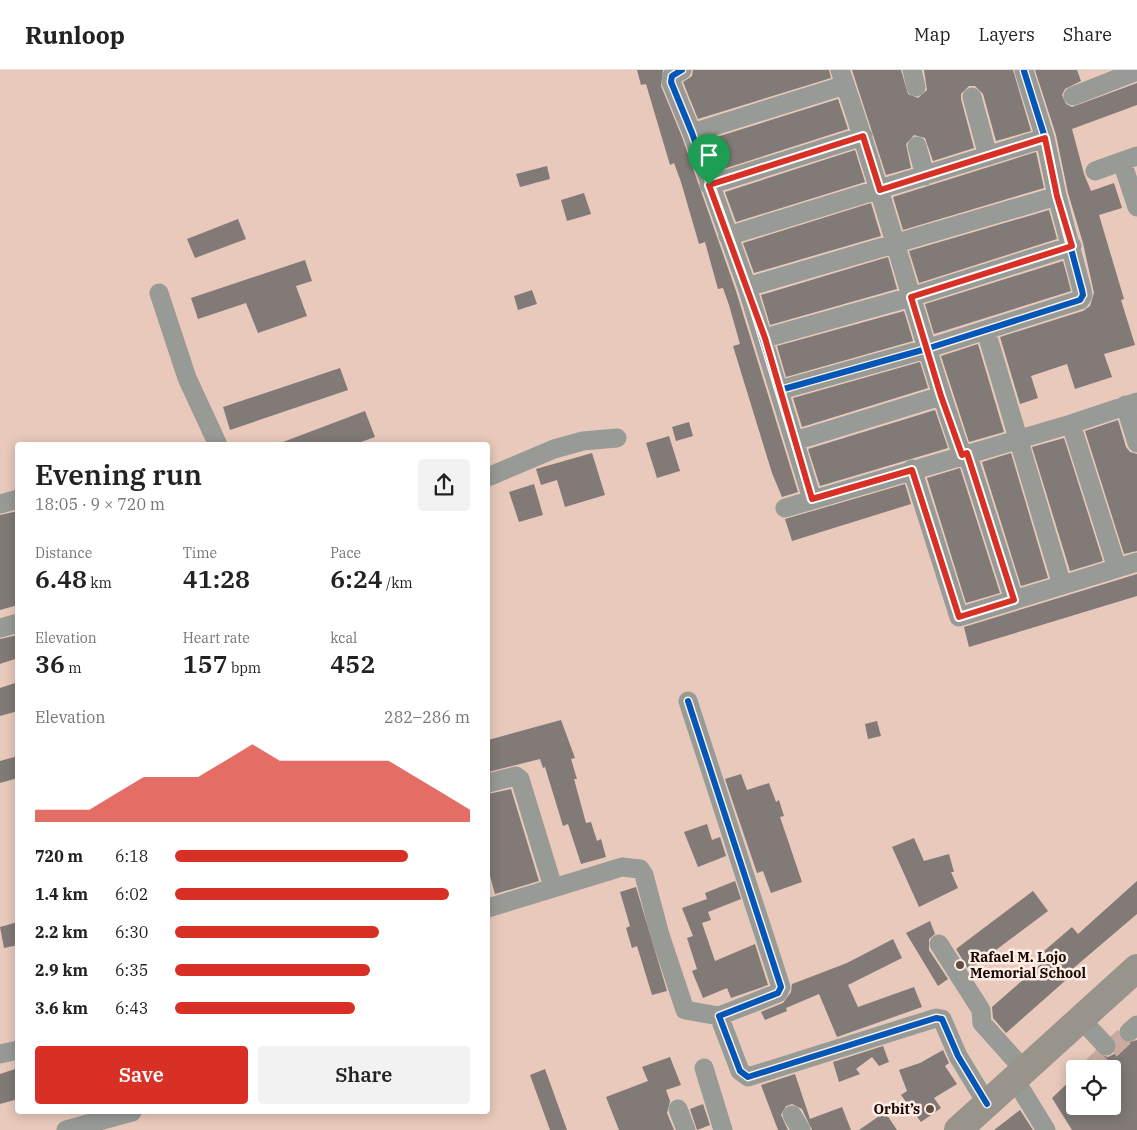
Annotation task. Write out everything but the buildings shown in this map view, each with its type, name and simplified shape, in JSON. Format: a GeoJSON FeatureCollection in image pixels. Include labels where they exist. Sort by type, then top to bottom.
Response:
{"type":"FeatureCollection","features":[{"type":"Feature","properties":{"kind":"highway"},"geometry":{"type":"LineString","coordinates":[[958,1130],[1137,968]]}},
{"type":"Feature","properties":{"kind":"street"},"geometry":{"type":"LineString","coordinates":[[682,70],[672,76],[671,82],[692,134],[765,338],[812,499]]}},
{"type":"Feature","properties":{"kind":"street"},"geometry":{"type":"LineString","coordinates":[[780,390],[986,331],[1080,300],[1083,295],[1072,246],[1057,196],[1045,138],[1024,71]]}},
{"type":"Feature","properties":{"kind":"street"},"geometry":{"type":"LineString","coordinates":[[1073,96],[1094,78],[1137,71]]}},
{"type":"Feature","properties":{"kind":"street"},"geometry":{"type":"LineString","coordinates":[[692,134],[843,78],[880,190],[941,396],[965,454],[1014,600]]}},
{"type":"Feature","properties":{"kind":"street"},"geometry":{"type":"LineString","coordinates":[[972,97],[988,156]]}},
{"type":"Feature","properties":{"kind":"street"},"geometry":{"type":"LineString","coordinates":[[709,185],[863,136]]}},
{"type":"Feature","properties":{"kind":"street"},"geometry":{"type":"LineString","coordinates":[[728,236],[1045,138]]}},
{"type":"Feature","properties":{"kind":"street"},"geometry":{"type":"LineString","coordinates":[[917,146],[925,176]]}},
{"type":"Feature","properties":{"kind":"street"},"geometry":{"type":"LineString","coordinates":[[1095,171],[1130,159],[1137,207]]}},
{"type":"Feature","properties":{"kind":"street"},"geometry":{"type":"LineString","coordinates":[[747,287],[1057,196]]}},
{"type":"Feature","properties":{"kind":"street"},"geometry":{"type":"LineString","coordinates":[[765,338],[911,297],[1072,246]]}},
{"type":"Feature","properties":{"kind":"street"},"geometry":{"type":"LineString","coordinates":[[159,293],[187,378],[217,442]]}},
{"type":"Feature","properties":{"kind":"street"},"geometry":{"type":"LineString","coordinates":[[986,331],[1062,585]]}},
{"type":"Feature","properties":{"kind":"street"},"geometry":{"type":"LineString","coordinates":[[795,441],[941,396]]}},
{"type":"Feature","properties":{"kind":"street"},"geometry":{"type":"LineString","coordinates":[[785,508],[1071,424],[1131,404],[1137,443]]}},
{"type":"Feature","properties":{"kind":"street"},"geometry":{"type":"LineString","coordinates":[[1071,424],[1117,568]]}},
{"type":"Feature","properties":{"kind":"street"},"geometry":{"type":"LineString","coordinates":[[490,476],[554,449],[583,441],[617,438]]}},
{"type":"Feature","properties":{"kind":"street"},"geometry":{"type":"LineString","coordinates":[[912,470],[959,617],[1137,562]]}},
{"type":"Feature","properties":{"kind":"street"},"geometry":{"type":"LineString","coordinates":[[0,504],[15,500]]}},
{"type":"Feature","properties":{"kind":"street"},"geometry":{"type":"LineString","coordinates":[[0,628],[15,624]]}},
{"type":"Feature","properties":{"kind":"street"},"geometry":{"type":"LineString","coordinates":[[490,907],[622,867],[640,869],[644,875],[660,935],[682,1004],[690,1012],[719,1016],[778,993],[781,987],[688,701]]}},
{"type":"Feature","properties":{"kind":"street"},"geometry":{"type":"LineString","coordinates":[[490,782],[516,776],[520,779],[553,887]]}},
{"type":"Feature","properties":{"kind":"street"},"geometry":{"type":"LineString","coordinates":[[938,944],[982,1010],[982,1023],[1019,1074],[1046,1130]]}},
{"type":"Feature","properties":{"kind":"street"},"geometry":{"type":"LineString","coordinates":[[719,1016],[740,1071],[748,1077],[936,1018],[942,1019],[958,1056],[987,1104]]}},
{"type":"Feature","properties":{"kind":"street"},"geometry":{"type":"LineString","coordinates":[[1081,1019],[1106,1046]]}},
{"type":"Feature","properties":{"kind":"street"},"geometry":{"type":"LineString","coordinates":[[0,1054],[15,1051]]}},
{"type":"Feature","properties":{"kind":"street"},"geometry":{"type":"LineString","coordinates":[[704,1068],[723,1130]]}},
{"type":"Feature","properties":{"kind":"street"},"geometry":{"type":"LineString","coordinates":[[678,1109],[686,1130]]}},
{"type":"Feature","properties":{"kind":"street"},"geometry":{"type":"LineString","coordinates":[[66,1130],[125,1114]]}},
{"type":"Feature","properties":{"kind":"tunnel"},"geometry":{"type":"LineString","coordinates":[[1099,1060],[1129,1032]]}},
{"type":"Feature","properties":{"kind":"cycle path"},"geometry":{"type":"LineString","coordinates":[[682,70],[672,76],[671,82],[692,133],[747,287],[812,499]]}},
{"type":"Feature","properties":{"kind":"cycle path"},"geometry":{"type":"LineString","coordinates":[[780,390],[926,349],[1080,300],[1083,295],[1082,290],[1057,196],[1045,138],[1024,71]]}},
{"type":"Feature","properties":{"kind":"cycle path"},"geometry":{"type":"LineString","coordinates":[[688,701],[781,987],[778,993],[719,1016],[740,1071],[748,1077],[936,1018],[942,1019],[958,1056],[987,1104]]}},
{"type":"Feature","properties":{"kind":"place","name":"Rafael M. Lojo Memorial School"},"geometry":{"type":"Point","coordinates":[960,965]}},
{"type":"Feature","properties":{"kind":"place","name":"Orbit’s"},"geometry":{"type":"Point","coordinates":[930,1109]}},
{"type":"Feature","properties":{"kind":"route"},"geometry":{"type":"LineString","coordinates":[[863,136],[880,190],[1045,138],[1057,196],[1072,246],[911,297],[941,396],[962,455],[967,453],[1014,600],[959,617],[912,470],[812,499],[765,338],[709,185],[863,136]]}}]}
